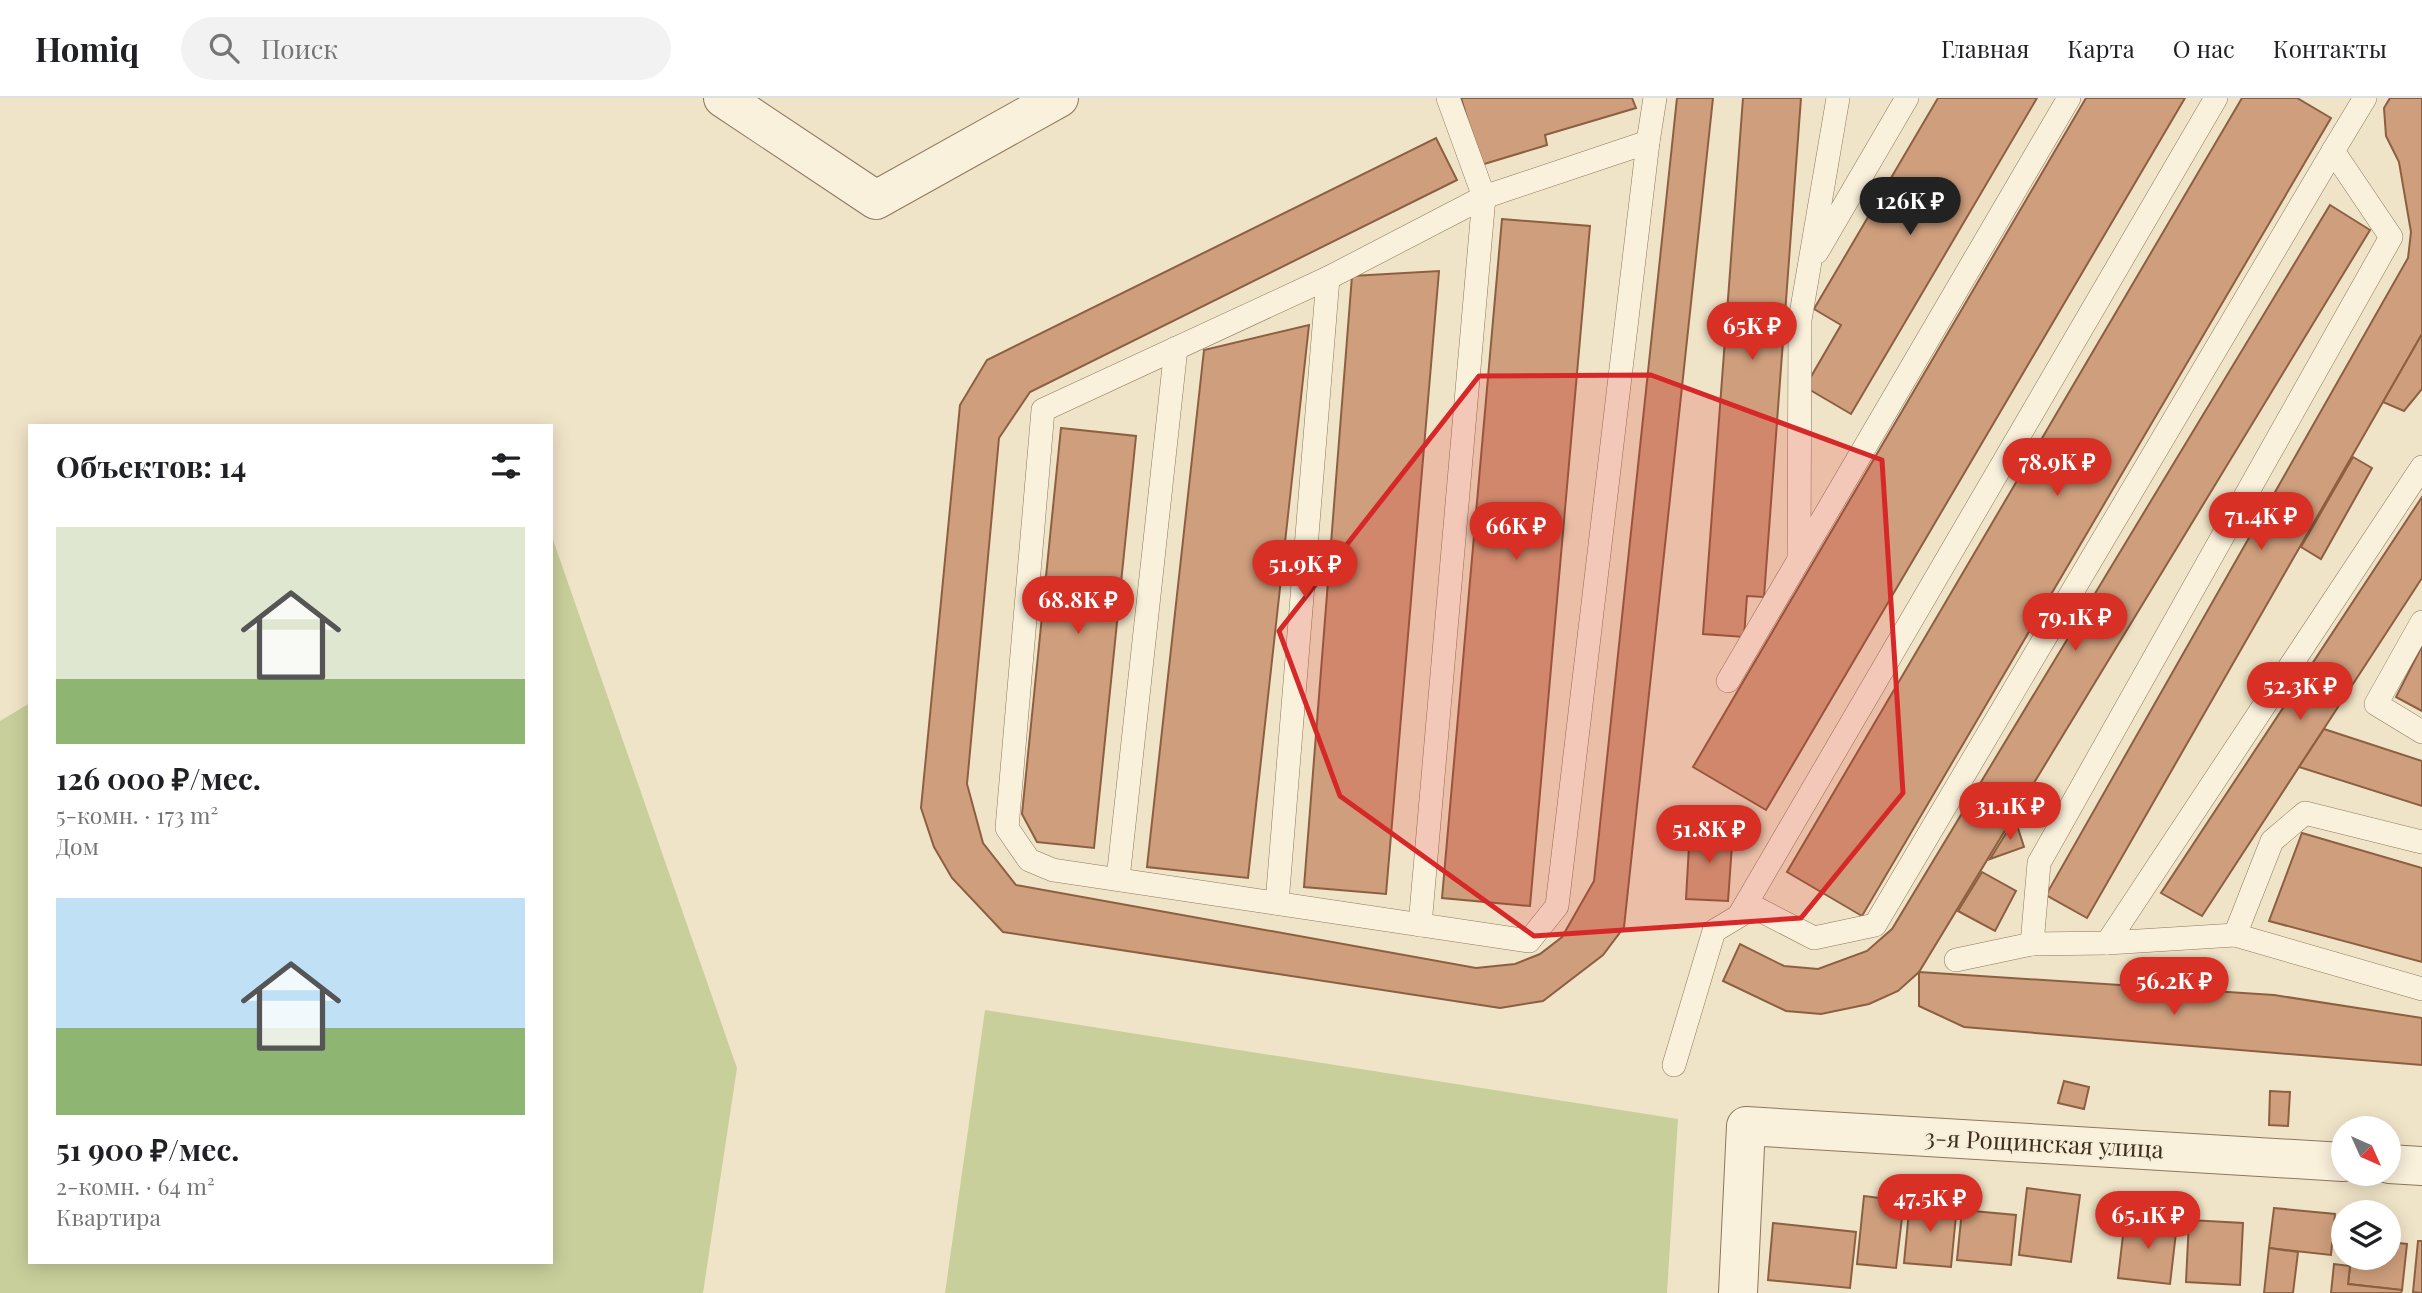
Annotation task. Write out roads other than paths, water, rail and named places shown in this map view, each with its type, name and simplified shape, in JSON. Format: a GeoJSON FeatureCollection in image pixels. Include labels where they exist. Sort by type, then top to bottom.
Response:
{"type":"FeatureCollection","features":[{"type":"Feature","properties":{"kind":"street"},"geometry":{"type":"LineString","coordinates":[[723,98],[876,200],[1059,98]]}},
{"type":"Feature","properties":{"kind":"street","name":"3-я Рощинская улица"},"geometry":{"type":"LineString","coordinates":[[1738,1293],[1746,1126],[2331,1161]]}},
{"type":"Feature","properties":{"kind":"street"},"geometry":{"type":"LineString","coordinates":[[2401,1165],[2422,1166]]}},
{"type":"Feature","properties":{"kind":"lane"},"geometry":{"type":"LineString","coordinates":[[1420,925],[1484,197],[1448,98]]}},
{"type":"Feature","properties":{"kind":"lane"},"geometry":{"type":"LineString","coordinates":[[1647,142],[1484,197],[1328,278],[1043,410],[1007,828],[1029,860],[1053,870],[1530,941],[1557,906],[1654,98]]}},
{"type":"Feature","properties":{"kind":"lane"},"geometry":{"type":"LineString","coordinates":[[1800,560],[1800,320],[1838,98]]}},
{"type":"Feature","properties":{"kind":"lane"},"geometry":{"type":"LineString","coordinates":[[1809,266],[1907,98]]}},
{"type":"Feature","properties":{"kind":"lane"},"geometry":{"type":"LineString","coordinates":[[1728,681],[2069,98]]}},
{"type":"Feature","properties":{"kind":"lane"},"geometry":{"type":"LineString","coordinates":[[1740,915],[2216,98]]}},
{"type":"Feature","properties":{"kind":"lane"},"geometry":{"type":"LineString","coordinates":[[1674,1065],[1714,931],[1754,907],[1814,938],[1875,925],[2365,98]]}},
{"type":"Feature","properties":{"kind":"lane"},"geometry":{"type":"LineString","coordinates":[[2032,944],[2039,863],[2391,237],[2333,151]]}},
{"type":"Feature","properties":{"kind":"lane"},"geometry":{"type":"LineString","coordinates":[[1277,903],[1328,278]]}},
{"type":"Feature","properties":{"kind":"lane"},"geometry":{"type":"LineString","coordinates":[[1118,879],[1176,348]]}},
{"type":"Feature","properties":{"kind":"lane"},"geometry":{"type":"LineString","coordinates":[[2107,943],[2422,467]]}},
{"type":"Feature","properties":{"kind":"lane"},"geometry":{"type":"LineString","coordinates":[[2422,622],[2376,704],[2422,732]]}},
{"type":"Feature","properties":{"kind":"lane"},"geometry":{"type":"LineString","coordinates":[[2235,935],[2272,841],[2305,813],[2422,842]]}},
{"type":"Feature","properties":{"kind":"lane"},"geometry":{"type":"LineString","coordinates":[[1956,960],[2032,944],[2107,943],[2235,935],[2422,989]]}}]}
